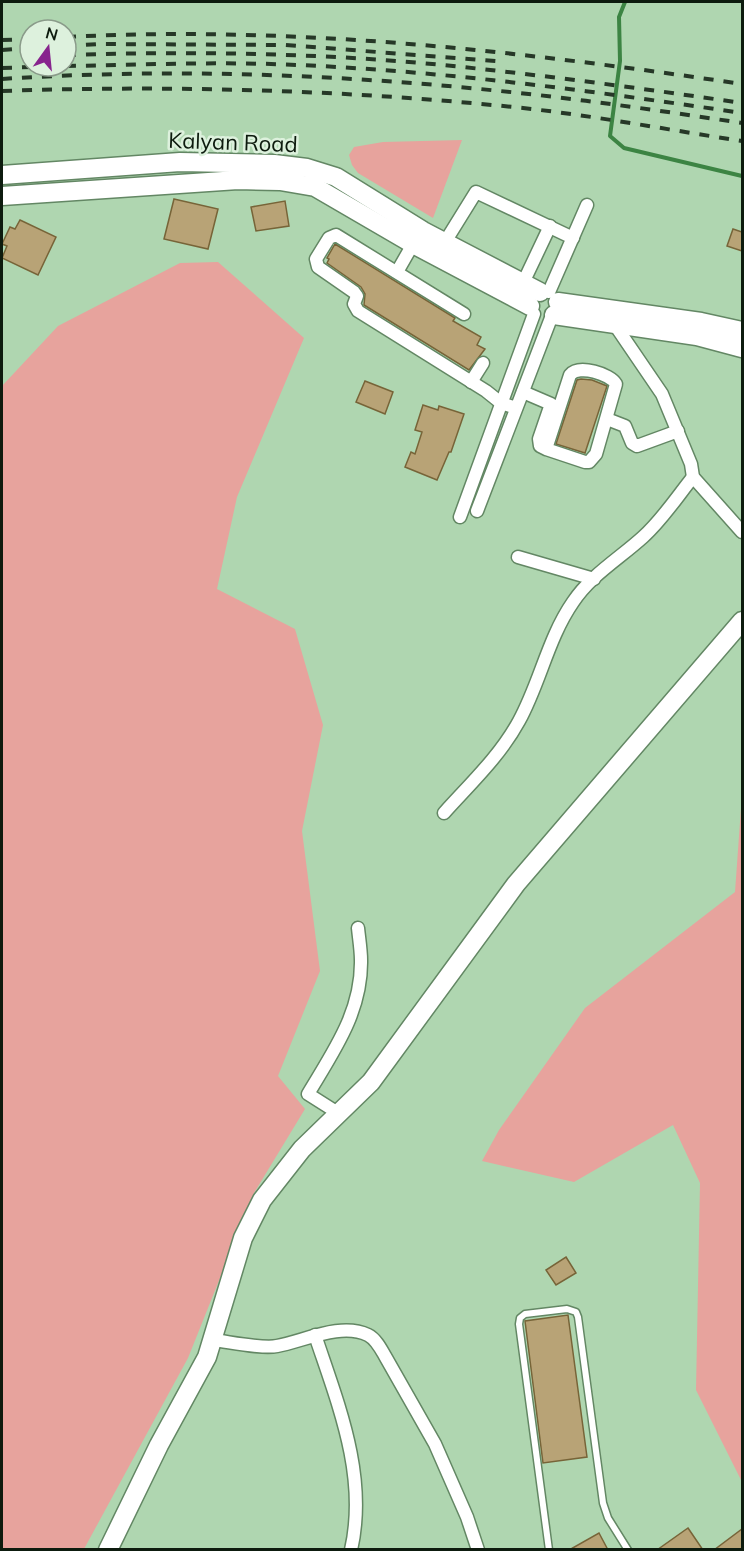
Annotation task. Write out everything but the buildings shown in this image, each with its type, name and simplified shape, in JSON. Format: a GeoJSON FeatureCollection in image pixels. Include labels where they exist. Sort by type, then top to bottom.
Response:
{"type":"FeatureCollection","features":[{"type":"Feature","properties":{"kind":"main road","name":"Kalyan Road"},"geometry":{"type":"LineString","coordinates":[[2,175],[180,162],[274,164],[413,244],[545,305],[616,318],[742,348]]}},
{"type":"Feature","properties":{"kind":"main road","name":"Kalyan Road"},"geometry":{"type":"LineString","coordinates":[[2,196],[238,180],[280,181],[295,175],[336,177],[445,242],[524,283],[545,305]]}},
{"type":"Feature","properties":{"kind":"main road","name":"Kalyan Road"},"geometry":{"type":"LineString","coordinates":[[616,318],[701,322],[742,332]]}},
{"type":"Feature","properties":{"kind":"main road"},"geometry":{"type":"LineString","coordinates":[[108,1550],[159,1445],[207,1357],[243,1238],[262,1200],[302,1149],[371,1083],[516,884],[742,621]]}},
{"type":"Feature","properties":{"kind":"street"},"geometry":{"type":"LineString","coordinates":[[445,242],[476,192],[573,238]]}},
{"type":"Feature","properties":{"kind":"street"},"geometry":{"type":"LineString","coordinates":[[460,517],[501,403],[587,205]]}},
{"type":"Feature","properties":{"kind":"street"},"geometry":{"type":"LineString","coordinates":[[524,283],[550,226]]}},
{"type":"Feature","properties":{"kind":"street"},"geometry":{"type":"LineString","coordinates":[[464,314],[336,235],[329,238],[316,259],[318,267],[354,292],[357,296],[354,304],[358,311],[501,403],[516,408]]}},
{"type":"Feature","properties":{"kind":"street"},"geometry":{"type":"LineString","coordinates":[[397,272],[413,244]]}},
{"type":"Feature","properties":{"kind":"street"},"geometry":{"type":"LineString","coordinates":[[477,512],[523,392],[545,305]]}},
{"type":"Feature","properties":{"kind":"street"},"geometry":{"type":"LineString","coordinates":[[616,318],[662,393],[691,464],[693,477],[742,532]]}},
{"type":"Feature","properties":{"kind":"street"},"geometry":{"type":"LineString","coordinates":[[471,382],[483,363]]}},
{"type":"Feature","properties":{"kind":"street"},"geometry":{"type":"LineString","coordinates":[[523,392],[551,404],[539,442],[540,446],[546,449],[589,462],[594,458],[616,389],[614,380],[576,369],[570,375],[546,449]]}},
{"type":"Feature","properties":{"kind":"street"},"geometry":{"type":"LineString","coordinates":[[606,419],[624,426],[628,430],[632,443],[637,446],[678,431]]}},
{"type":"Feature","properties":{"kind":"street"},"geometry":{"type":"LineString","coordinates":[[444,813],[504,747],[540,679],[545,657],[559,623],[573,602],[623,552],[644,537],[693,477]]}},
{"type":"Feature","properties":{"kind":"street"},"geometry":{"type":"LineString","coordinates":[[518,557],[594,579]]}},
{"type":"Feature","properties":{"kind":"street"},"geometry":{"type":"LineString","coordinates":[[338,1113],[308,1094],[343,1036],[355,1006],[361,961],[358,928]]}},
{"type":"Feature","properties":{"kind":"street"},"geometry":{"type":"LineString","coordinates":[[213,1340],[275,1347],[315,1335],[353,1332],[368,1335],[378,1344],[435,1444],[467,1517],[478,1550]]}},
{"type":"Feature","properties":{"kind":"street"},"geometry":{"type":"LineString","coordinates":[[315,1335],[337,1399],[351,1451],[356,1499],[351,1550]]}},
{"type":"Feature","properties":{"kind":"lane"},"geometry":{"type":"LineString","coordinates":[[549,1550],[519,1324],[520,1318],[525,1314],[567,1309],[576,1312],[578,1317],[603,1503],[608,1518],[628,1550]]}},
{"type":"Feature","properties":{"kind":"shaded area"},"geometry":{"type":"Polygon","coordinates":[[[462,140],[433,218],[358,173],[349,155],[354,147],[383,142],[462,140]]]}},
{"type":"Feature","properties":{"kind":"shaded area"},"geometry":{"type":"Polygon","coordinates":[[[218,262],[304,338],[237,497],[217,589],[295,629],[323,725],[302,831],[320,971],[278,1076],[305,1109],[254,1193],[188,1358],[84,1549],[2,1549],[2,386],[58,326],[180,263],[218,262]]]}},
{"type":"Feature","properties":{"kind":"shaded area"},"geometry":{"type":"Polygon","coordinates":[[[742,794],[742,1482],[696,1390],[700,1183],[673,1125],[574,1182],[482,1161],[499,1130],[585,1008],[735,892],[742,794]]]}},
{"type":"Feature","properties":{"kind":"waterway"},"geometry":{"type":"LineString","coordinates":[[625,2],[619,17],[620,61],[610,136],[624,148],[742,176]]}},
{"type":"Feature","properties":{"kind":"railway"},"geometry":{"type":"LineString","coordinates":[[78,37],[151,34],[236,35],[406,44],[490,51],[742,84]]}},
{"type":"Feature","properties":{"kind":"railway"},"geometry":{"type":"LineString","coordinates":[[2,40],[18,39]]}},
{"type":"Feature","properties":{"kind":"railway"},"geometry":{"type":"LineString","coordinates":[[78,45],[285,45],[496,61]]}},
{"type":"Feature","properties":{"kind":"railway"},"geometry":{"type":"LineString","coordinates":[[2,50],[18,49]]}},
{"type":"Feature","properties":{"kind":"railway"},"geometry":{"type":"LineString","coordinates":[[78,55],[260,54],[357,58],[562,78],[742,103]]}},
{"type":"Feature","properties":{"kind":"railway"},"geometry":{"type":"LineString","coordinates":[[78,66],[245,63],[389,71],[625,96],[742,113]]}},
{"type":"Feature","properties":{"kind":"railway"},"geometry":{"type":"LineString","coordinates":[[2,68],[18,67]]}},
{"type":"Feature","properties":{"kind":"railway"},"geometry":{"type":"LineString","coordinates":[[2,79],[189,73],[376,80],[561,98],[742,123]]}},
{"type":"Feature","properties":{"kind":"railway"},"geometry":{"type":"LineString","coordinates":[[2,91],[198,89],[392,97],[550,111],[742,141]]}}]}
